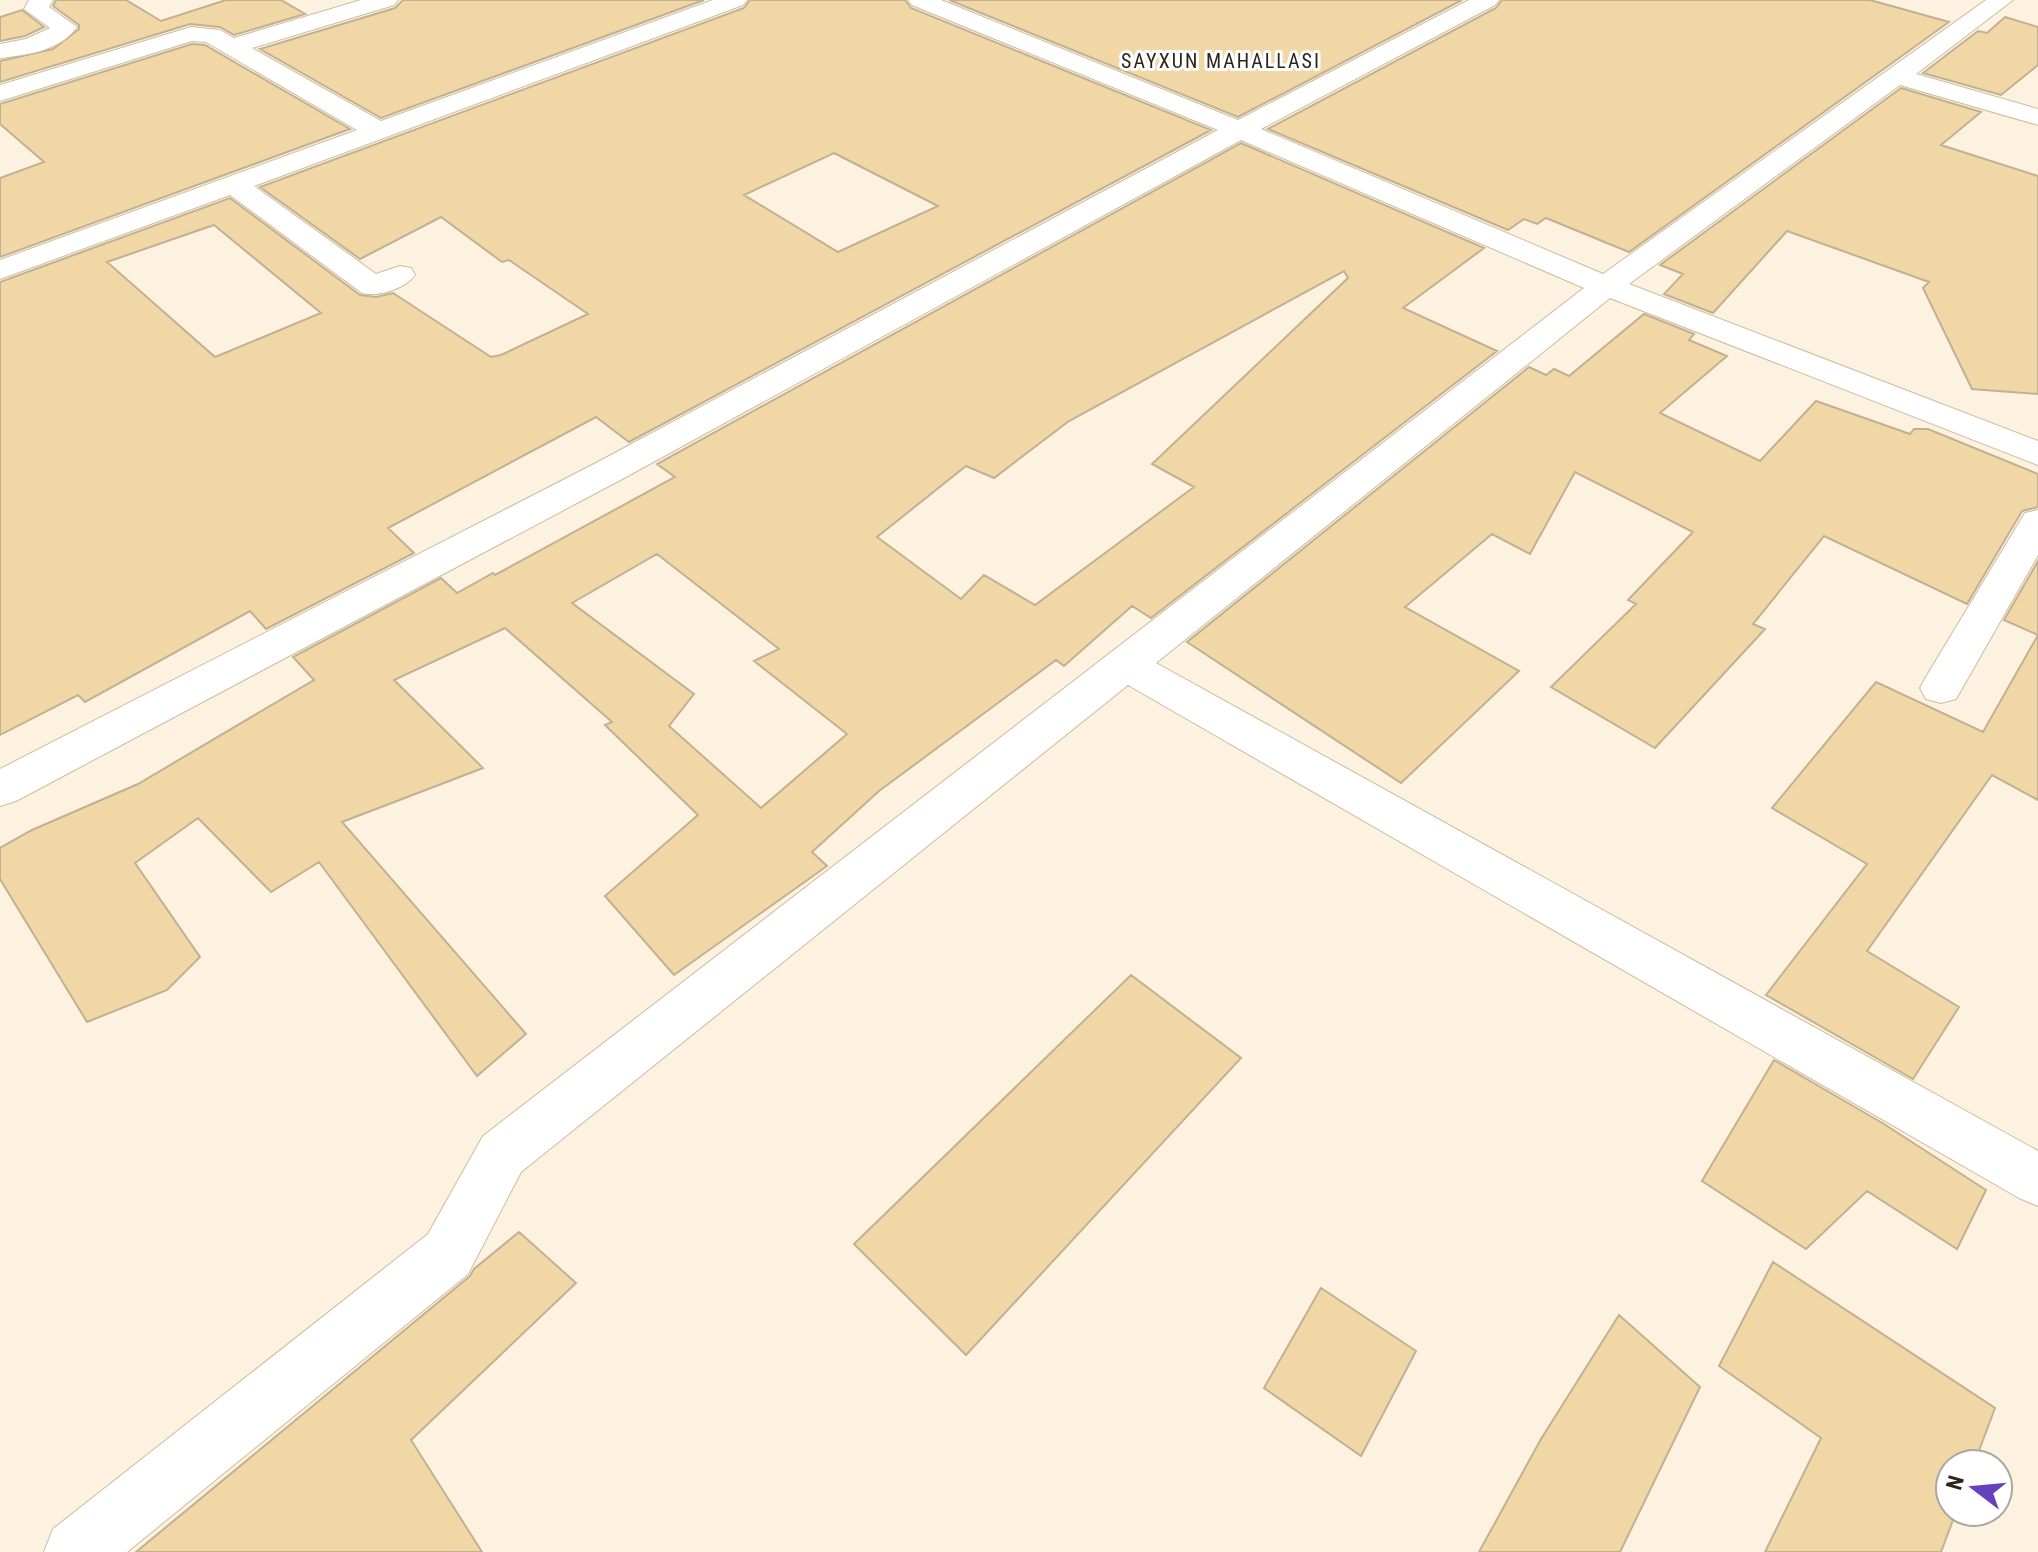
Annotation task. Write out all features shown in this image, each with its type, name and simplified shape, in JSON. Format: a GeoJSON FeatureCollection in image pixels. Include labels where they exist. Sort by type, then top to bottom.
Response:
{"type":"FeatureCollection","features":[{"type":"Feature","properties":{"kind":"street"},"geometry":{"type":"LineString","coordinates":[[0,51],[14,50],[58,35],[65,27],[36,9],[41,0]]}},
{"type":"Feature","properties":{"kind":"street"},"geometry":{"type":"LineString","coordinates":[[234,46],[386,0]]}},
{"type":"Feature","properties":{"kind":"street"},"geometry":{"type":"LineString","coordinates":[[0,270],[735,0]]}},
{"type":"Feature","properties":{"kind":"street"},"geometry":{"type":"LineString","coordinates":[[920,0],[1240,130],[1606,286],[2038,454]]}},
{"type":"Feature","properties":{"kind":"street"},"geometry":{"type":"LineString","coordinates":[[0,789],[611,470],[1487,0]]}},
{"type":"Feature","properties":{"kind":"street"},"geometry":{"type":"LineString","coordinates":[[76,1552],[448,1254],[502,1154],[1606,286],[2001,0]]}},
{"type":"Feature","properties":{"kind":"street"},"geometry":{"type":"LineString","coordinates":[[0,93],[191,34],[211,35],[381,132]]}},
{"type":"Feature","properties":{"kind":"street"},"geometry":{"type":"LineString","coordinates":[[1896,76],[2038,117]]}},
{"type":"Feature","properties":{"kind":"street"},"geometry":{"type":"LineString","coordinates":[[234,185],[373,286],[400,275]]}},
{"type":"Feature","properties":{"kind":"street"},"geometry":{"type":"LineString","coordinates":[[1941,688],[2038,522]]}},
{"type":"Feature","properties":{"kind":"street"},"geometry":{"type":"LineString","coordinates":[[1125,664],[2038,1180]]}},
{"type":"Feature","properties":{"kind":"building"},"geometry":{"type":"Polygon","coordinates":[[[56,0],[126,0],[161,21],[226,0],[281,0],[305,14],[234,35],[220,27],[190,24],[0,82],[0,61],[53,49],[79,29],[79,25],[53,6],[56,0]]]}},
{"type":"Feature","properties":{"kind":"building"},"geometry":{"type":"Polygon","coordinates":[[[403,0],[704,0],[381,118],[260,49],[395,8],[403,0]]]}},
{"type":"Feature","properties":{"kind":"building"},"geometry":{"type":"Polygon","coordinates":[[[750,0],[905,0],[911,8],[1211,130],[629,442],[596,417],[388,528],[414,553],[266,629],[250,611],[85,702],[78,695],[0,735],[0,282],[230,198],[360,295],[376,297],[393,293],[491,357],[501,355],[588,314],[509,260],[502,262],[441,217],[360,259],[260,187],[744,8],[750,0]],[[834,153],[744,195],[838,252],[938,206],[834,153]],[[214,225],[107,262],[215,357],[321,313],[214,225]]]}},
{"type":"Feature","properties":{"kind":"building"},"geometry":{"type":"Polygon","coordinates":[[[949,0],[1462,0],[1238,117],[949,0]]]}},
{"type":"Feature","properties":{"kind":"building"},"geometry":{"type":"Polygon","coordinates":[[[1502,0],[1870,0],[1949,22],[1629,252],[1546,218],[1537,224],[1524,219],[1508,230],[1268,129],[1496,8],[1502,0]]]}},
{"type":"Feature","properties":{"kind":"building"},"geometry":{"type":"Polygon","coordinates":[[[22,10],[44,27],[25,36],[0,41],[0,17],[22,10]]]}},
{"type":"Feature","properties":{"kind":"building"},"geometry":{"type":"Polygon","coordinates":[[[2005,17],[2038,27],[2038,65],[2001,95],[1923,73],[1978,31],[1987,33],[2005,17]]]}},
{"type":"Feature","properties":{"kind":"building"},"geometry":{"type":"Polygon","coordinates":[[[192,44],[205,45],[350,129],[0,257],[0,178],[44,162],[0,124],[0,104],[192,44]]]}},
{"type":"Feature","properties":{"kind":"building"},"geometry":{"type":"Polygon","coordinates":[[[1901,88],[1981,112],[1941,145],[2038,176],[2038,394],[1972,389],[1923,288],[1929,282],[1787,231],[1713,313],[1664,294],[1683,274],[1660,265],[1901,88]]]}},
{"type":"Feature","properties":{"kind":"building"},"geometry":{"type":"Polygon","coordinates":[[[1241,143],[1484,248],[1403,308],[1497,351],[1151,618],[1132,606],[1064,666],[1056,660],[879,791],[812,852],[827,866],[674,975],[605,896],[698,815],[605,725],[612,722],[505,628],[394,680],[483,768],[342,822],[526,1034],[477,1076],[319,862],[271,892],[198,818],[135,863],[200,957],[167,990],[87,1022],[0,879],[0,848],[32,830],[138,784],[314,680],[293,657],[441,578],[457,593],[675,477],[657,464],[1241,143]],[[1344,271],[1069,421],[994,478],[966,466],[877,537],[961,599],[984,575],[1035,605],[1194,487],[1152,464],[1348,278],[1344,271]],[[657,554],[572,603],[694,694],[669,726],[761,808],[847,734],[754,661],[779,649],[657,554]]]}},
{"type":"Feature","properties":{"kind":"building"},"geometry":{"type":"Polygon","coordinates":[[[1644,314],[1694,334],[1689,340],[1727,356],[1660,413],[1760,461],[1816,401],[1910,434],[1914,429],[1928,429],[2038,474],[2038,507],[2022,511],[1967,604],[1824,536],[1753,624],[1765,629],[1655,748],[1551,687],[1636,604],[1628,600],[1693,532],[1575,472],[1530,554],[1492,534],[1405,607],[1519,671],[1401,783],[1187,642],[1529,367],[1546,375],[1554,369],[1569,376],[1644,314]]]}},
{"type":"Feature","properties":{"kind":"building"},"geometry":{"type":"Polygon","coordinates":[[[2038,561],[2038,635],[2004,620],[2038,561]]]}},
{"type":"Feature","properties":{"kind":"building"},"geometry":{"type":"Polygon","coordinates":[[[2038,635],[2038,800],[1992,775],[1867,951],[1959,1007],[1913,1079],[1766,995],[1867,864],[1772,808],[1876,682],[1983,732],[2038,635]]]}},
{"type":"Feature","properties":{"kind":"building"},"geometry":{"type":"Polygon","coordinates":[[[1131,975],[1241,1058],[966,1355],[854,1244],[1131,975]]]}},
{"type":"Feature","properties":{"kind":"building"},"geometry":{"type":"Polygon","coordinates":[[[1774,1060],[1884,1124],[1986,1190],[1957,1249],[1867,1191],[1806,1249],[1702,1181],[1774,1060]]]}},
{"type":"Feature","properties":{"kind":"building"},"geometry":{"type":"Polygon","coordinates":[[[519,1232],[576,1283],[411,1440],[482,1552],[136,1552],[470,1276],[474,1269],[519,1232]]]}},
{"type":"Feature","properties":{"kind":"building"},"geometry":{"type":"Polygon","coordinates":[[[1773,1262],[1995,1408],[1980,1448],[1934,1448],[1934,1528],[1950,1528],[1941,1552],[1765,1552],[1821,1438],[1719,1366],[1773,1262]]]}},
{"type":"Feature","properties":{"kind":"building"},"geometry":{"type":"Polygon","coordinates":[[[1321,1288],[1416,1351],[1361,1456],[1264,1388],[1321,1288]]]}},
{"type":"Feature","properties":{"kind":"building"},"geometry":{"type":"Polygon","coordinates":[[[1619,1315],[1700,1387],[1620,1552],[1479,1552],[1541,1439],[1619,1315]]]}},
{"type":"Feature","properties":{"kind":"district","name":"SAYXUN MAHALLASI"},"geometry":{"type":"Point","coordinates":[1221,61]}}]}
